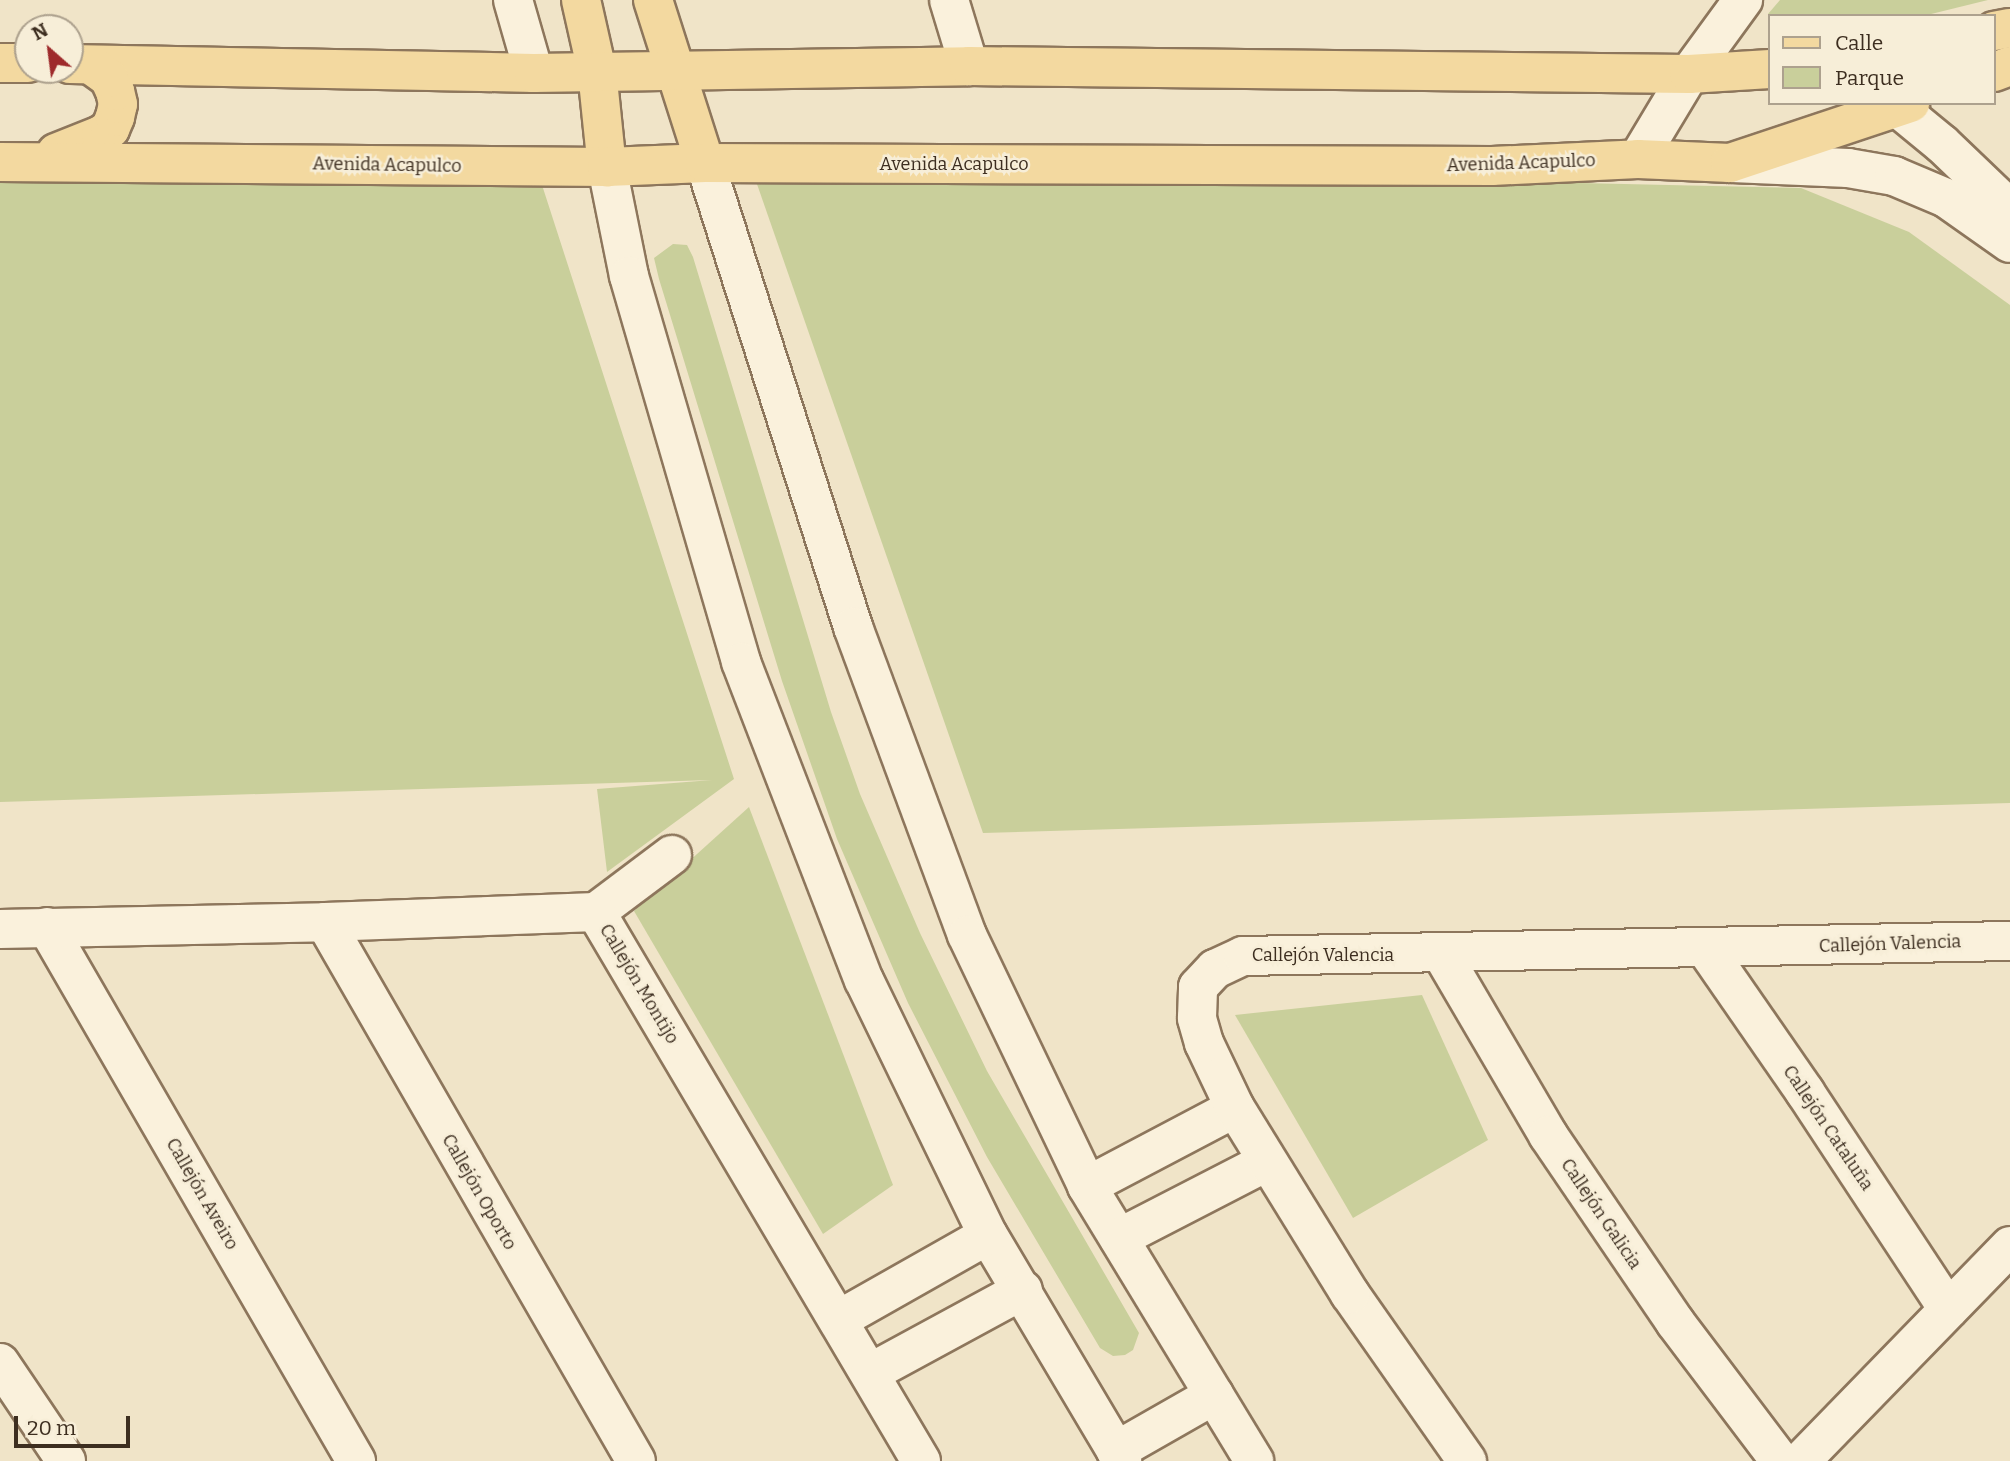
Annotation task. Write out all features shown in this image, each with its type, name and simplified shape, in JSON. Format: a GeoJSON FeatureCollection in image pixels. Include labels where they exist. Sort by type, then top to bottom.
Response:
{"type":"FeatureCollection","features":[{"type":"Feature","properties":{"kind":"main road"},"geometry":{"type":"LineString","coordinates":[[581,0],[597,72],[607,167]]}},
{"type":"Feature","properties":{"kind":"main road"},"geometry":{"type":"LineString","coordinates":[[653,0],[705,163]]}},
{"type":"Feature","properties":{"kind":"main road"},"geometry":{"type":"LineString","coordinates":[[84,64],[534,73],[969,66],[1689,74],[1769,69]]}},
{"type":"Feature","properties":{"kind":"main road"},"geometry":{"type":"LineString","coordinates":[[37,161],[110,129],[118,104],[115,91],[109,78],[84,66]]}},
{"type":"Feature","properties":{"kind":"main road","name":"Avenida Acapulco"},"geometry":{"type":"LineString","coordinates":[[0,162],[607,167],[705,163],[1492,166],[1638,159],[1730,163],[1900,105]]}},
{"type":"Feature","properties":{"kind":"street"},"geometry":{"type":"LineString","coordinates":[[513,0],[534,73]]}},
{"type":"Feature","properties":{"kind":"street"},"geometry":{"type":"LineString","coordinates":[[949,0],[969,66]]}},
{"type":"Feature","properties":{"kind":"street"},"geometry":{"type":"LineString","coordinates":[[1638,159],[1689,74],[1743,0]]}},
{"type":"Feature","properties":{"kind":"street"},"geometry":{"type":"LineString","coordinates":[[1900,105],[2010,209]]}},
{"type":"Feature","properties":{"kind":"street"},"geometry":{"type":"LineString","coordinates":[[705,163],[853,627],[958,909],[1087,1186],[1254,1461]]}},
{"type":"Feature","properties":{"kind":"street"},"geometry":{"type":"LineString","coordinates":[[1730,163],[1848,168],[1894,176],[1946,198],[2010,243]]}},
{"type":"Feature","properties":{"kind":"street"},"geometry":{"type":"LineString","coordinates":[[607,167],[629,276],[741,662],[864,980],[988,1235],[1119,1456],[1214,1395]]}},
{"type":"Feature","properties":{"kind":"street"},"geometry":{"type":"LineString","coordinates":[[596,912],[672,855]]}},
{"type":"Feature","properties":{"kind":"street","name":"Callejón Montijo"},"geometry":{"type":"LineString","coordinates":[[0,929],[324,922],[596,912],[920,1461]]}},
{"type":"Feature","properties":{"kind":"street","name":"Callejón Oporto"},"geometry":{"type":"LineString","coordinates":[[324,922],[636,1461]]}},
{"type":"Feature","properties":{"kind":"street","name":"Callejón Aveiro"},"geometry":{"type":"LineString","coordinates":[[47,927],[356,1461]]}},
{"type":"Feature","properties":{"kind":"street","name":"Callejón Valencia"},"geometry":{"type":"LineString","coordinates":[[1466,1461],[1350,1294],[1235,1108],[1205,1043],[1197,1018],[1198,987],[1215,969],[1243,956],[2010,941]]}},
{"type":"Feature","properties":{"kind":"street","name":"Callejón Cataluña"},"geometry":{"type":"LineString","coordinates":[[1706,949],[1805,1092],[1948,1309]]}},
{"type":"Feature","properties":{"kind":"street","name":"Callejón Galicia"},"geometry":{"type":"LineString","coordinates":[[1442,954],[1548,1135],[1675,1322],[1780,1461]]}},
{"type":"Feature","properties":{"kind":"street"},"geometry":{"type":"LineString","coordinates":[[1087,1186],[1235,1108]]}},
{"type":"Feature","properties":{"kind":"street"},"geometry":{"type":"LineString","coordinates":[[1119,1238],[1266,1162]]}},
{"type":"Feature","properties":{"kind":"street"},"geometry":{"type":"LineString","coordinates":[[838,1320],[988,1235]]}},
{"type":"Feature","properties":{"kind":"street"},"geometry":{"type":"LineString","coordinates":[[1801,1461],[2010,1246]]}},
{"type":"Feature","properties":{"kind":"street"},"geometry":{"type":"LineString","coordinates":[[870,1373],[1023,1290]]}},
{"type":"Feature","properties":{"kind":"street"},"geometry":{"type":"LineString","coordinates":[[0,1363],[66,1461]]}},
{"type":"Feature","properties":{"kind":"green space"},"geometry":{"type":"Polygon","coordinates":[[[1780,0],[1988,0],[1931,14],[1768,14],[1780,0]]]}},
{"type":"Feature","properties":{"kind":"green space"},"geometry":{"type":"Polygon","coordinates":[[[0,148],[532,154],[734,779],[607,872],[597,789],[712,780],[0,802],[0,148]]]}},
{"type":"Feature","properties":{"kind":"green space"},"geometry":{"type":"Polygon","coordinates":[[[750,164],[1801,188],[1909,232],[2010,305],[2010,803],[983,833],[750,164]]]}},
{"type":"Feature","properties":{"kind":"green space"},"geometry":{"type":"Polygon","coordinates":[[[673,244],[687,245],[693,257],[831,712],[860,794],[920,933],[987,1071],[1139,1333],[1133,1350],[1125,1355],[1113,1356],[1100,1348],[987,1157],[908,1003],[837,839],[782,681],[659,279],[654,258],[673,244]]]}},
{"type":"Feature","properties":{"kind":"green space"},"geometry":{"type":"Polygon","coordinates":[[[749,807],[893,1185],[823,1234],[634,911],[749,807]]]}},
{"type":"Feature","properties":{"kind":"green space"},"geometry":{"type":"Polygon","coordinates":[[[1422,995],[1488,1140],[1353,1218],[1235,1015],[1422,995]]]}}]}
